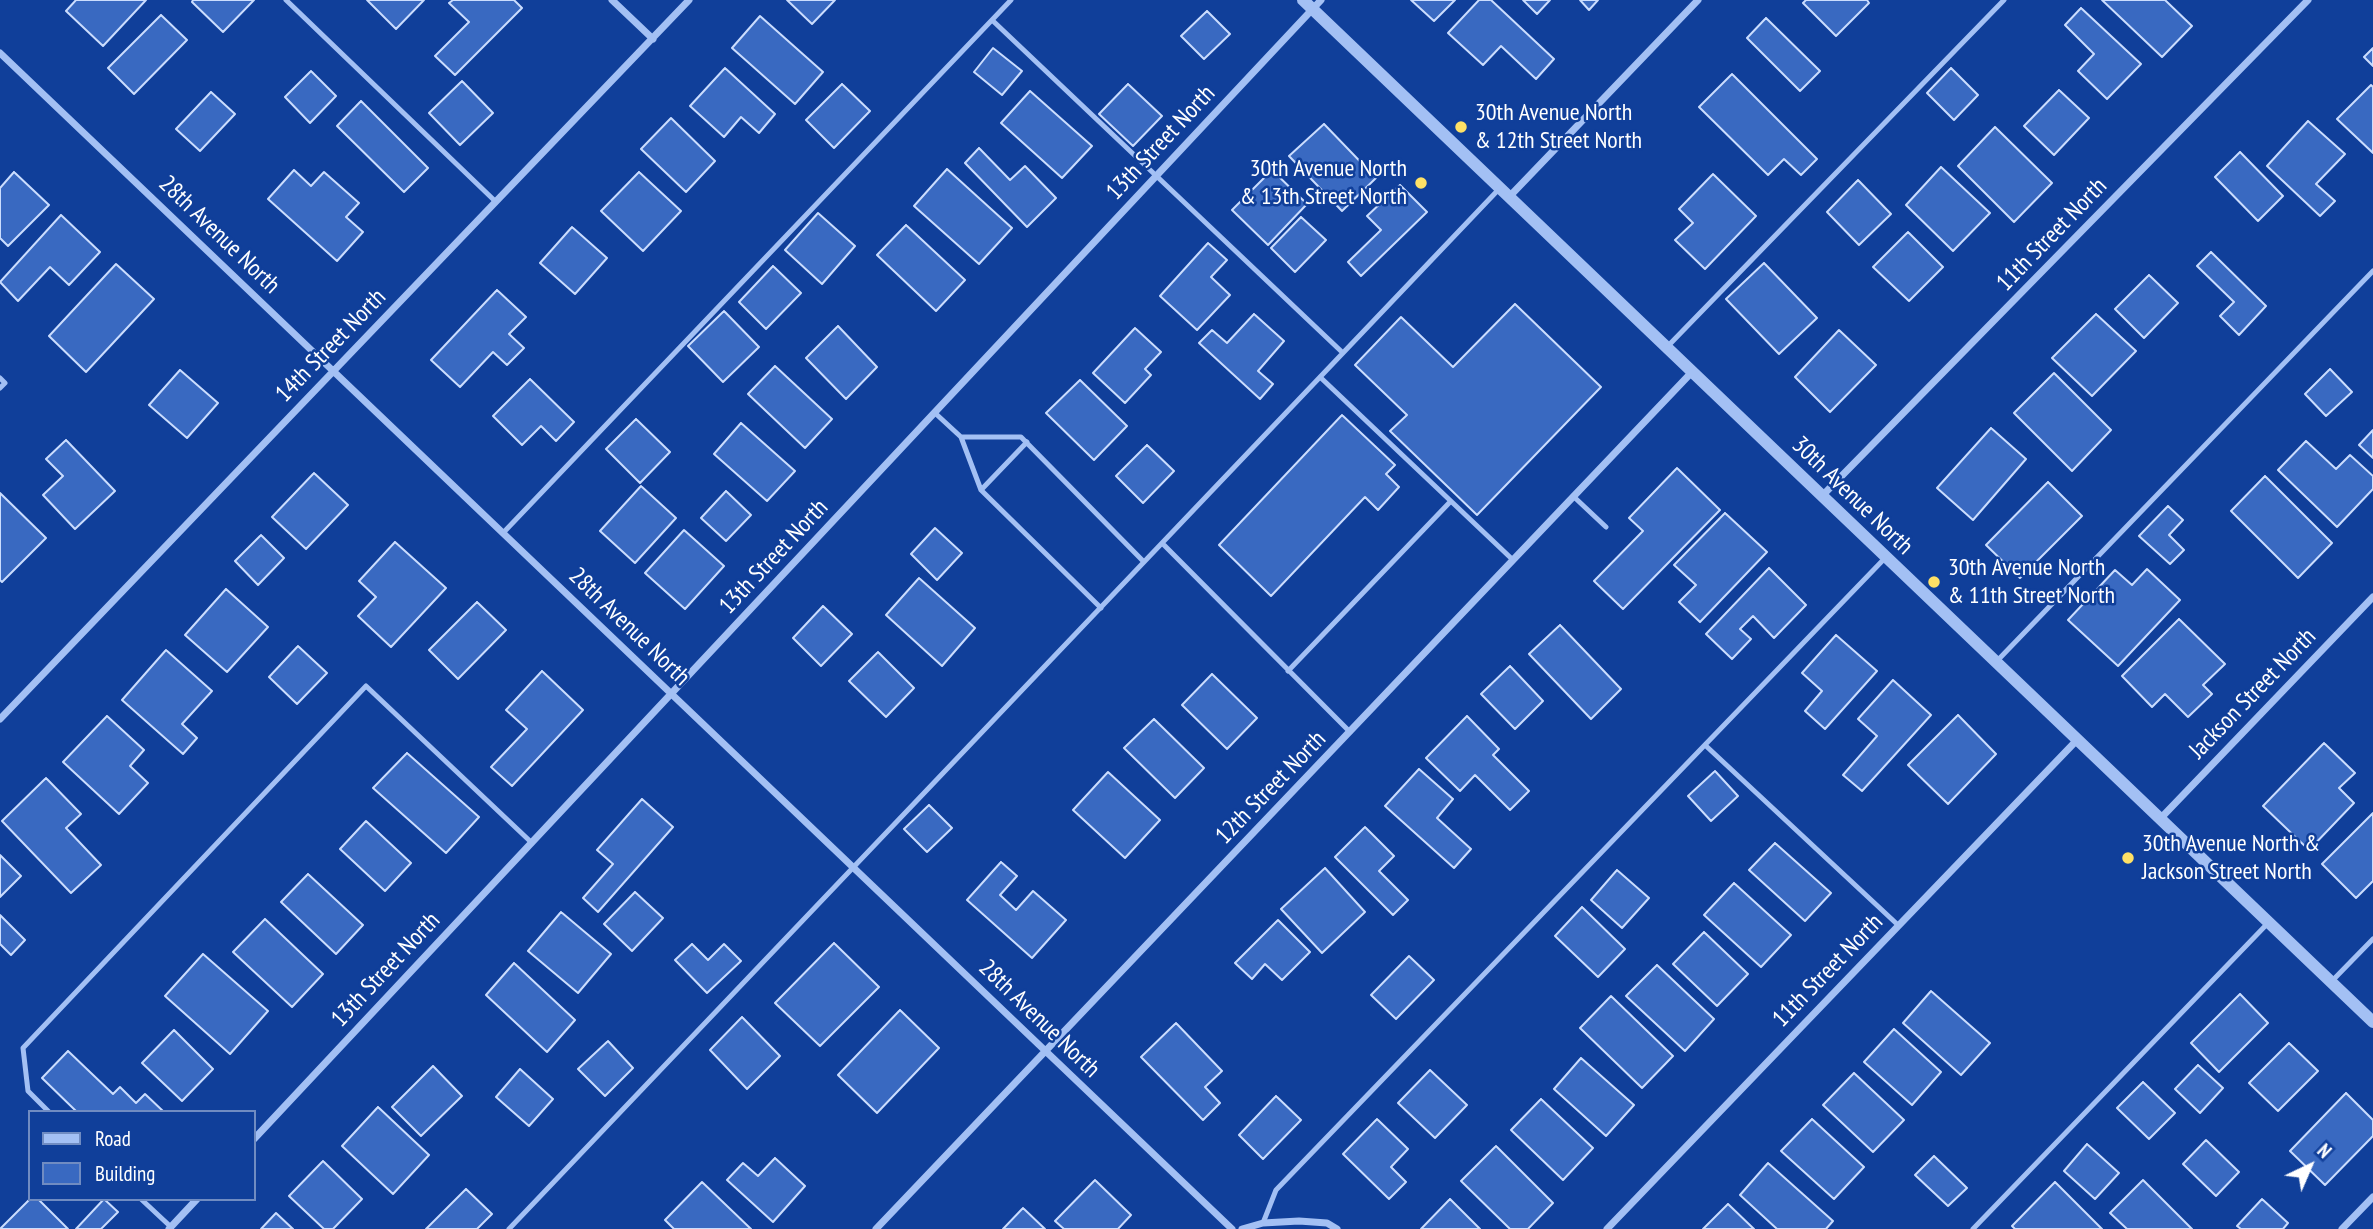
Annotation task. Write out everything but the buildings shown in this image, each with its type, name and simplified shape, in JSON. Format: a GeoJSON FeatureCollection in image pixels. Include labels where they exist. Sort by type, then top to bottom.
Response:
{"type":"FeatureCollection","features":[{"type":"Feature","properties":{"kind":"street"},"geometry":{"type":"LineString","coordinates":[[612,0],[653,39]]}},
{"type":"Feature","properties":{"kind":"street","name":"14th Street North"},"geometry":{"type":"LineString","coordinates":[[0,719],[689,0]]}},
{"type":"Feature","properties":{"kind":"street"},"geometry":{"type":"LineString","coordinates":[[1505,192],[1698,0]]}},
{"type":"Feature","properties":{"kind":"street","name":"11th Street North"},"geometry":{"type":"LineString","coordinates":[[1822,496],[2308,0]]}},
{"type":"Feature","properties":{"kind":"street","name":"30th Avenue North"},"geometry":{"type":"LineString","coordinates":[[1312,3],[1692,372],[2373,1022]]}},
{"type":"Feature","properties":{"kind":"street","name":"13th Street North"},"geometry":{"type":"LineString","coordinates":[[256,1137],[1156,176],[1312,3]]}},
{"type":"Feature","properties":{"kind":"street","name":"28th Avenue North"},"geometry":{"type":"LineString","coordinates":[[0,53],[1232,1229]]}},
{"type":"Feature","properties":{"kind":"street","name":"12th Street North"},"geometry":{"type":"LineString","coordinates":[[876,1229],[1692,372]]}},
{"type":"Feature","properties":{"kind":"street","name":"Jackson Street North"},"geometry":{"type":"LineString","coordinates":[[2160,819],[2373,597]]}},
{"type":"Feature","properties":{"kind":"street","name":"11th Street North"},"geometry":{"type":"LineString","coordinates":[[1607,1229],[2077,740]]}},
{"type":"Feature","properties":{"kind":"street"},"geometry":{"type":"LineString","coordinates":[[2342,1229],[2373,1197]]}},
{"type":"Feature","properties":{"kind":"street"},"geometry":{"type":"LineString","coordinates":[[170,1228],[195,1201]]}},
{"type":"Feature","properties":{"kind":"street"},"geometry":{"type":"LineString","coordinates":[[1242,1229],[1263,1223],[1327,1223],[1337,1229]]}},
{"type":"Feature","properties":{"kind":"lane"},"geometry":{"type":"LineString","coordinates":[[286,0],[496,202]]}},
{"type":"Feature","properties":{"kind":"lane"},"geometry":{"type":"LineString","coordinates":[[503,533],[1011,0]]}},
{"type":"Feature","properties":{"kind":"lane"},"geometry":{"type":"LineString","coordinates":[[1667,347],[2004,0]]}},
{"type":"Feature","properties":{"kind":"lane"},"geometry":{"type":"LineString","coordinates":[[992,20],[1343,353]]}},
{"type":"Feature","properties":{"kind":"lane"},"geometry":{"type":"LineString","coordinates":[[509,1229],[1343,353],[1505,192]]}},
{"type":"Feature","properties":{"kind":"lane"},"geometry":{"type":"LineString","coordinates":[[1996,662],[2373,271]]}},
{"type":"Feature","properties":{"kind":"lane"},"geometry":{"type":"LineString","coordinates":[[1320,377],[1513,560]]}},
{"type":"Feature","properties":{"kind":"lane"},"geometry":{"type":"LineString","coordinates":[[0,378],[5,383],[0,388]]}},
{"type":"Feature","properties":{"kind":"lane"},"geometry":{"type":"LineString","coordinates":[[935,413],[961,437],[981,490],[1101,608]]}},
{"type":"Feature","properties":{"kind":"lane"},"geometry":{"type":"LineString","coordinates":[[961,437],[1021,437],[1144,562]]}},
{"type":"Feature","properties":{"kind":"lane"},"geometry":{"type":"LineString","coordinates":[[981,490],[1027,442]]}},
{"type":"Feature","properties":{"kind":"lane"},"geometry":{"type":"LineString","coordinates":[[1573,496],[1606,527]]}},
{"type":"Feature","properties":{"kind":"lane"},"geometry":{"type":"LineString","coordinates":[[1288,671],[1450,502]]}},
{"type":"Feature","properties":{"kind":"lane"},"geometry":{"type":"LineString","coordinates":[[1162,542],[1350,732]]}},
{"type":"Feature","properties":{"kind":"lane"},"geometry":{"type":"LineString","coordinates":[[1263,1223],[1276,1190],[1886,557]]}},
{"type":"Feature","properties":{"kind":"lane"},"geometry":{"type":"LineString","coordinates":[[47,1110],[28,1091],[23,1048],[366,685],[532,843]]}},
{"type":"Feature","properties":{"kind":"lane"},"geometry":{"type":"LineString","coordinates":[[1705,745],[1898,925]]}},
{"type":"Feature","properties":{"kind":"lane"},"geometry":{"type":"LineString","coordinates":[[1973,1229],[2269,922]]}},
{"type":"Feature","properties":{"kind":"lane"},"geometry":{"type":"LineString","coordinates":[[2331,982],[2373,939]]}},
{"type":"Feature","properties":{"kind":"lane"},"geometry":{"type":"LineString","coordinates":[[143,1201],[170,1228]]}},
{"type":"Feature","properties":{"kind":"place","name":"30th Avenue North & 12th Street North"},"geometry":{"type":"Point","coordinates":[1461,127]}},
{"type":"Feature","properties":{"kind":"place","name":"30th Avenue North & 13th Street North"},"geometry":{"type":"Point","coordinates":[1421,183]}},
{"type":"Feature","properties":{"kind":"place","name":"30th Avenue North & 11th Street North"},"geometry":{"type":"Point","coordinates":[1934,582]}},
{"type":"Feature","properties":{"kind":"place","name":"30th Avenue North & Jackson Street North"},"geometry":{"type":"Point","coordinates":[2128,858]}}]}
